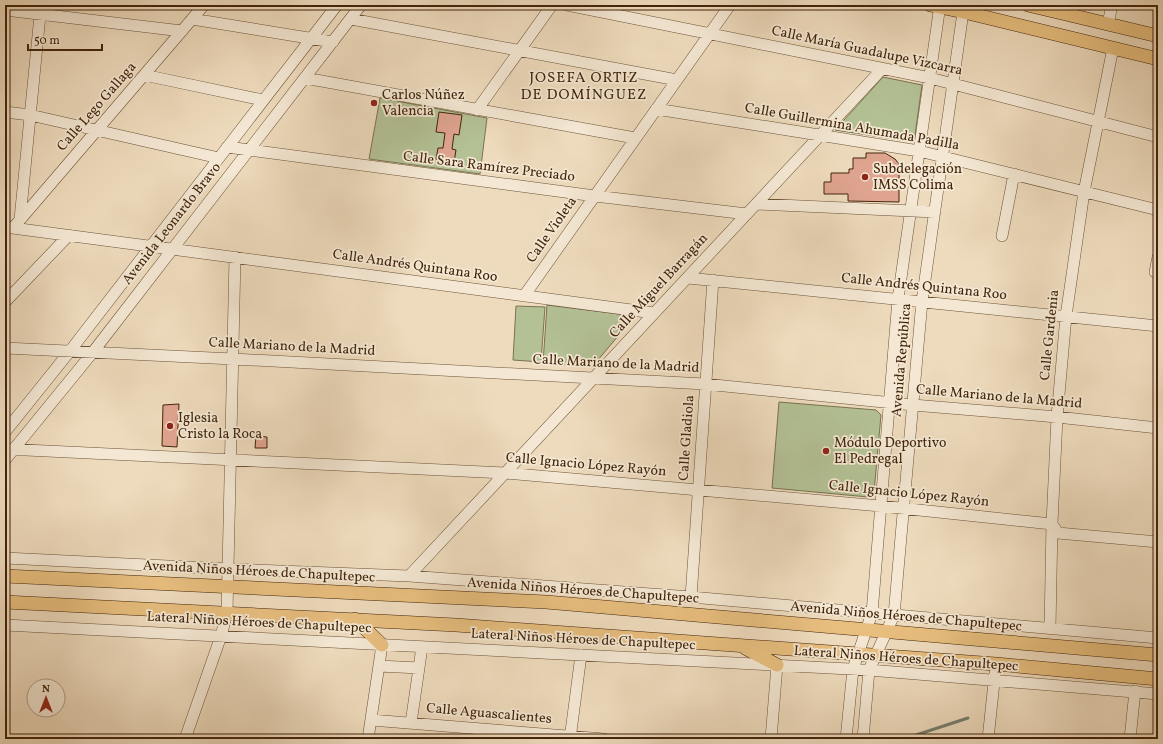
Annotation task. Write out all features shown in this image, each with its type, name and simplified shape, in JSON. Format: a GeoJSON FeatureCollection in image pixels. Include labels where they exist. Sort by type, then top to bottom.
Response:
{"type":"FeatureCollection","features":[{"type":"Feature","properties":{"kind":"main road"},"geometry":{"type":"LineString","coordinates":[[1028,5],[1158,36]]}},
{"type":"Feature","properties":{"kind":"main road"},"geometry":{"type":"LineString","coordinates":[[937,6],[964,8],[1158,59]]}},
{"type":"Feature","properties":{"kind":"main road","name":"Avenida Niños Héroes de Chapultepec"},"geometry":{"type":"LineString","coordinates":[[5,576],[546,602],[1155,654]]}},
{"type":"Feature","properties":{"kind":"main road"},"geometry":{"type":"LineString","coordinates":[[5,602],[456,624],[996,664],[1158,678]]}},
{"type":"Feature","properties":{"kind":"main road"},"geometry":{"type":"LineString","coordinates":[[355,620],[382,645]]}},
{"type":"Feature","properties":{"kind":"main road"},"geometry":{"type":"LineString","coordinates":[[740,645],[777,665]]}},
{"type":"Feature","properties":{"kind":"street","name":"Calle Lego Gallaga"},"geometry":{"type":"LineString","coordinates":[[9,228],[20,219],[204,5]]}},
{"type":"Feature","properties":{"kind":"street","name":"Avenida Leonardo Bravo"},"geometry":{"type":"LineString","coordinates":[[5,432],[70,351],[337,5]]}},
{"type":"Feature","properties":{"kind":"street","name":"Avenida Leonardo Bravo"},"geometry":{"type":"LineString","coordinates":[[5,460],[9,449],[92,352],[361,5]]}},
{"type":"Feature","properties":{"kind":"street"},"geometry":{"type":"LineString","coordinates":[[477,110],[552,5]]}},
{"type":"Feature","properties":{"kind":"street","name":"Calle María Guadalupe Vizcarra"},"geometry":{"type":"LineString","coordinates":[[567,5],[930,78],[1158,137]]}},
{"type":"Feature","properties":{"kind":"street","name":"Calle Violeta"},"geometry":{"type":"LineString","coordinates":[[524,296],[730,5]]}},
{"type":"Feature","properties":{"kind":"street"},"geometry":{"type":"LineString","coordinates":[[1108,24],[1112,5]]}},
{"type":"Feature","properties":{"kind":"street","name":"Avenida República"},"geometry":{"type":"LineString","coordinates":[[846,739],[853,669],[872,613],[898,299],[930,78],[937,6]]}},
{"type":"Feature","properties":{"kind":"street","name":"Avenida República"},"geometry":{"type":"LineString","coordinates":[[863,739],[869,670],[894,615],[922,302],[964,8]]}},
{"type":"Feature","properties":{"kind":"street"},"geometry":{"type":"LineString","coordinates":[[5,10],[41,10],[182,31]]}},
{"type":"Feature","properties":{"kind":"street"},"geometry":{"type":"LineString","coordinates":[[20,219],[41,10]]}},
{"type":"Feature","properties":{"kind":"street"},"geometry":{"type":"LineString","coordinates":[[192,19],[333,42]]}},
{"type":"Feature","properties":{"kind":"street"},"geometry":{"type":"LineString","coordinates":[[350,19],[677,80]]}},
{"type":"Feature","properties":{"kind":"street","name":"Calle Gardenia"},"geometry":{"type":"LineString","coordinates":[[1050,628],[1052,524],[1057,417],[1066,316],[1084,192],[1113,48]]}},
{"type":"Feature","properties":{"kind":"street","name":"Calle Miguel Barragán"},"geometry":{"type":"LineString","coordinates":[[410,576],[882,69]]}},
{"type":"Feature","properties":{"kind":"street"},"geometry":{"type":"LineString","coordinates":[[144,75],[263,100]]}},
{"type":"Feature","properties":{"kind":"street"},"geometry":{"type":"LineString","coordinates":[[305,78],[635,138]]}},
{"type":"Feature","properties":{"kind":"street","name":"Calle Guillermina Ahumada Padilla"},"geometry":{"type":"LineString","coordinates":[[656,109],[919,151],[1158,210]]}},
{"type":"Feature","properties":{"kind":"street"},"geometry":{"type":"LineString","coordinates":[[5,112],[30,115],[219,158]]}},
{"type":"Feature","properties":{"kind":"street","name":"Calle Sara Ramírez Preciado"},"geometry":{"type":"LineString","coordinates":[[227,147],[595,196],[747,214]]}},
{"type":"Feature","properties":{"kind":"street"},"geometry":{"type":"LineString","coordinates":[[1002,236],[1014,174]]}},
{"type":"Feature","properties":{"kind":"street"},"geometry":{"type":"LineString","coordinates":[[756,204],[935,212]]}},
{"type":"Feature","properties":{"kind":"street","name":"Calle Andrés Quintana Roo"},"geometry":{"type":"LineString","coordinates":[[9,228],[654,313]]}},
{"type":"Feature","properties":{"kind":"street"},"geometry":{"type":"LineString","coordinates":[[5,302],[69,235]]}},
{"type":"Feature","properties":{"kind":"street"},"geometry":{"type":"LineString","coordinates":[[185,739],[221,636],[227,613],[235,257]]}},
{"type":"Feature","properties":{"kind":"street"},"geometry":{"type":"LineString","coordinates":[[1155,272],[1158,257]]}},
{"type":"Feature","properties":{"kind":"street","name":"Calle Andrés Quintana Roo"},"geometry":{"type":"LineString","coordinates":[[688,278],[1158,326]]}},
{"type":"Feature","properties":{"kind":"street","name":"Calle Gladiola"},"geometry":{"type":"LineString","coordinates":[[691,597],[713,280]]}},
{"type":"Feature","properties":{"kind":"street","name":"Calle Mariano de la Madrid"},"geometry":{"type":"LineString","coordinates":[[5,348],[706,384],[1158,428]]}},
{"type":"Feature","properties":{"kind":"street","name":"Calle Ignacio López Rayón"},"geometry":{"type":"LineString","coordinates":[[9,449],[506,473],[903,508],[1052,524],[1058,533],[1158,542]]}},
{"type":"Feature","properties":{"kind":"street"},"geometry":{"type":"LineString","coordinates":[[5,558],[410,576],[691,597],[1157,636],[1155,654]]}},
{"type":"Feature","properties":{"kind":"street","name":"Lateral Niños Héroes de Chapultepec"},"geometry":{"type":"LineString","coordinates":[[5,625],[853,669],[994,679],[1158,694]]}},
{"type":"Feature","properties":{"kind":"street"},"geometry":{"type":"LineString","coordinates":[[368,739],[382,645]]}},
{"type":"Feature","properties":{"kind":"street"},"geometry":{"type":"LineString","coordinates":[[411,723],[422,647]]}},
{"type":"Feature","properties":{"kind":"street"},"geometry":{"type":"LineString","coordinates":[[570,738],[581,655]]}},
{"type":"Feature","properties":{"kind":"street"},"geometry":{"type":"LineString","coordinates":[[988,739],[996,664]]}},
{"type":"Feature","properties":{"kind":"street"},"geometry":{"type":"LineString","coordinates":[[771,739],[777,665]]}},
{"type":"Feature","properties":{"kind":"street"},"geometry":{"type":"LineString","coordinates":[[379,666],[419,668]]}},
{"type":"Feature","properties":{"kind":"street"},"geometry":{"type":"LineString","coordinates":[[1130,739],[1135,692]]}},
{"type":"Feature","properties":{"kind":"street","name":"Calle Aguascalientes"},"geometry":{"type":"LineString","coordinates":[[371,720],[570,738],[604,739]]}},
{"type":"Feature","properties":{"kind":"green space"},"geometry":{"type":"Polygon","coordinates":[[[883,77],[922,85],[914,142],[835,130],[883,77]]]}},
{"type":"Feature","properties":{"kind":"green space"},"geometry":{"type":"Polygon","coordinates":[[[380,98],[487,118],[480,174],[369,159],[380,98]]]}},
{"type":"Feature","properties":{"kind":"green space"},"geometry":{"type":"Polygon","coordinates":[[[547,305],[635,316],[592,367],[543,363],[547,305]]]}},
{"type":"Feature","properties":{"kind":"green space"},"geometry":{"type":"Polygon","coordinates":[[[516,306],[545,307],[541,362],[513,360],[516,306]]]}},
{"type":"Feature","properties":{"kind":"green space","name":"Módulo Deportivo El Pedregal"},"geometry":{"type":"Polygon","coordinates":[[[779,402],[876,410],[881,415],[874,492],[868,497],[772,488],[779,402]]]}},
{"type":"Feature","properties":{"kind":"building"},"geometry":{"type":"Polygon","coordinates":[[[439,112],[462,115],[459,135],[454,134],[452,149],[456,150],[454,162],[436,159],[438,148],[443,148],[445,133],[436,132],[439,112]]]}},
{"type":"Feature","properties":{"kind":"building","name":"Subdelegación IMSS Colima"},"geometry":{"type":"Polygon","coordinates":[[[866,153],[885,153],[895,159],[899,164],[899,202],[848,201],[848,194],[824,194],[824,182],[831,182],[831,173],[849,173],[849,169],[853,169],[853,158],[866,158],[866,153]]]}},
{"type":"Feature","properties":{"kind":"building","name":"Iglesia Cristo la Roca"},"geometry":{"type":"Polygon","coordinates":[[[179,404],[177,447],[162,446],[163,405],[179,404]]]}},
{"type":"Feature","properties":{"kind":"building"},"geometry":{"type":"Polygon","coordinates":[[[256,436],[267,437],[267,448],[255,448],[256,436]]]}},
{"type":"Feature","properties":{"kind":"waterway"},"geometry":{"type":"LineString","coordinates":[[908,739],[968,718]]}},
{"type":"Feature","properties":{"kind":"place","name":"Carlos Núñez Valencia"},"geometry":{"type":"Point","coordinates":[374,103]}},
{"type":"Feature","properties":{"kind":"place","name":"Subdelegación IMSS Colima"},"geometry":{"type":"Point","coordinates":[865,177]}},
{"type":"Feature","properties":{"kind":"place","name":"Iglesia Cristo la Roca"},"geometry":{"type":"Point","coordinates":[170,426]}},
{"type":"Feature","properties":{"kind":"place","name":"Módulo Deportivo El Pedregal"},"geometry":{"type":"Point","coordinates":[826,451]}},
{"type":"Feature","properties":{"kind":"district","name":"JOSEFA ORTIZ DE DOMÍNGUEZ"},"geometry":{"type":"Point","coordinates":[584,86]}}]}
